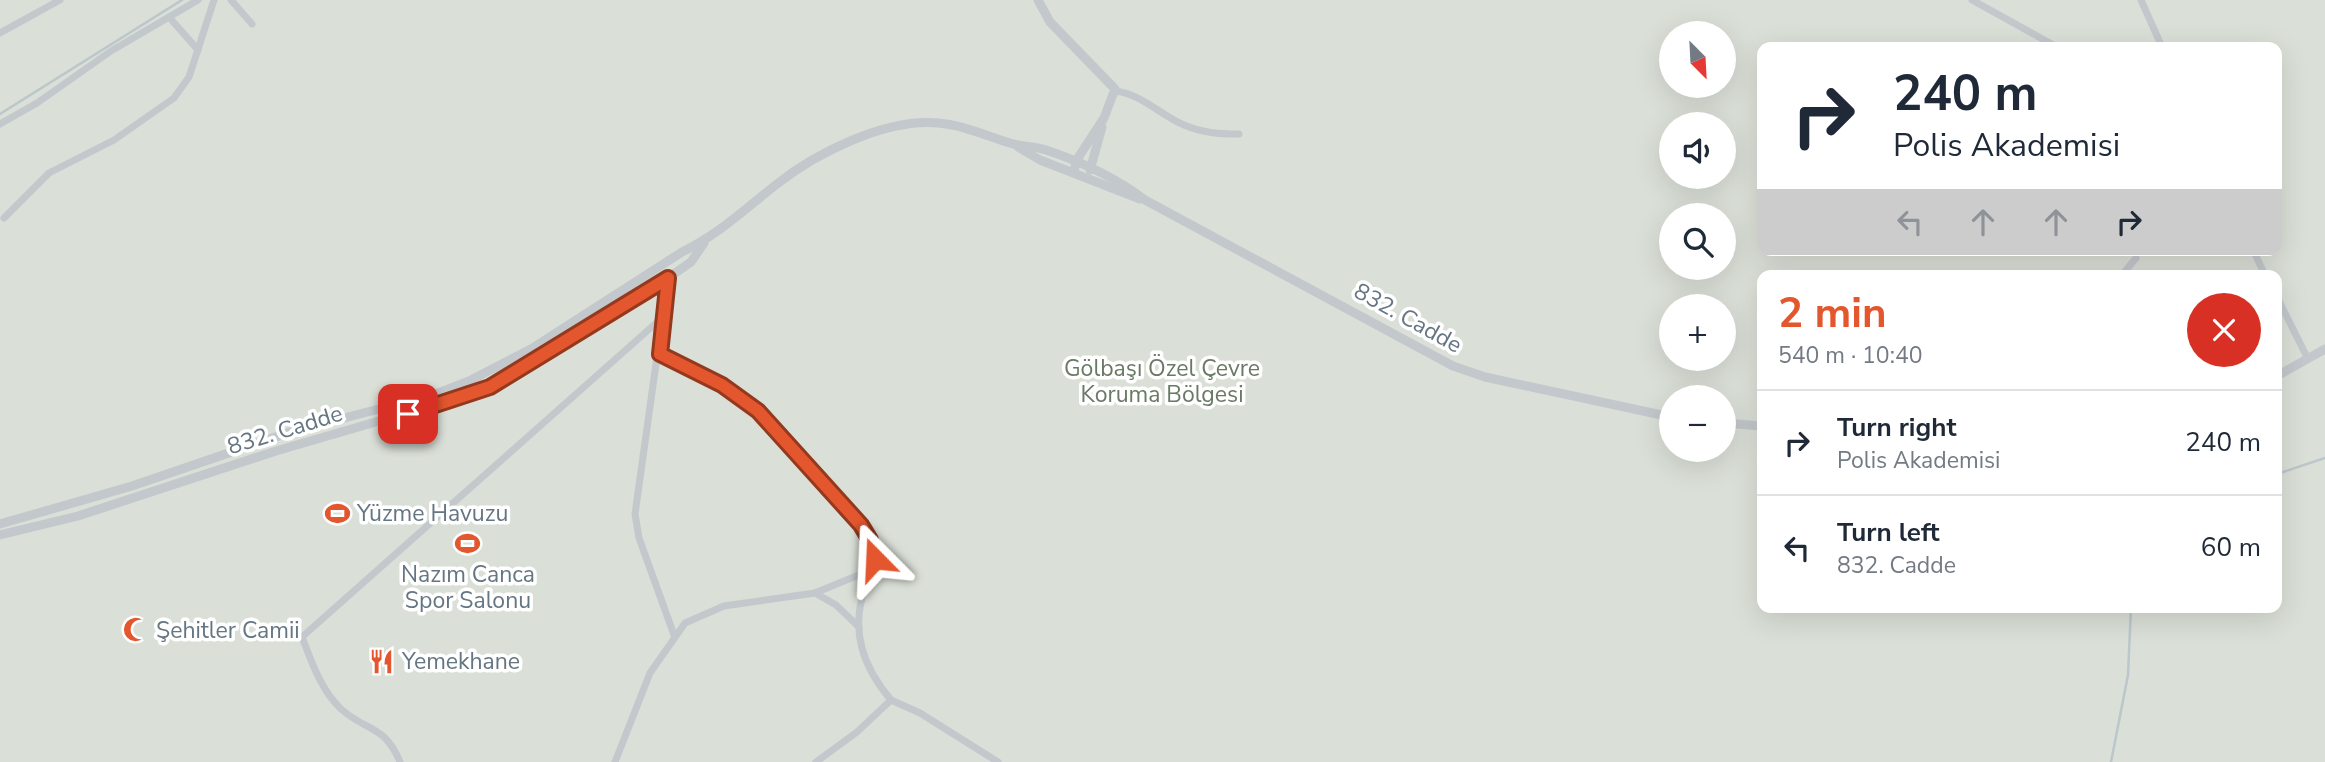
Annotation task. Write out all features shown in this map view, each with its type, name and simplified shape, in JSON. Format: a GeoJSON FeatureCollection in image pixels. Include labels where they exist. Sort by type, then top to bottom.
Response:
{"type":"FeatureCollection","features":[{"type":"Feature","properties":{"kind":"street"},"geometry":{"type":"LineString","coordinates":[[0,33],[60,0]]}},
{"type":"Feature","properties":{"kind":"street"},"geometry":{"type":"LineString","coordinates":[[0,124],[111,51],[198,0]]}},
{"type":"Feature","properties":{"kind":"street"},"geometry":{"type":"LineString","coordinates":[[4,218],[49,173],[114,140],[174,98],[189,77],[214,0]]}},
{"type":"Feature","properties":{"kind":"street"},"geometry":{"type":"LineString","coordinates":[[231,0],[252,24]]}},
{"type":"Feature","properties":{"kind":"street"},"geometry":{"type":"LineString","coordinates":[[1038,0],[1050,22],[1111,83],[1115,91],[1104,118],[1092,168],[1084,176]]}},
{"type":"Feature","properties":{"kind":"street"},"geometry":{"type":"LineString","coordinates":[[1972,0],[2048,42]]}},
{"type":"Feature","properties":{"kind":"street"},"geometry":{"type":"LineString","coordinates":[[2141,0],[2160,42]]}},
{"type":"Feature","properties":{"kind":"street"},"geometry":{"type":"LineString","coordinates":[[169,17],[198,50]]}},
{"type":"Feature","properties":{"kind":"street"},"geometry":{"type":"LineString","coordinates":[[1115,91],[1128,93],[1182,124],[1209,134],[1239,134]]}},
{"type":"Feature","properties":{"kind":"street"},"geometry":{"type":"LineString","coordinates":[[1074,172],[1076,161],[1104,118]]}},
{"type":"Feature","properties":{"kind":"street","name":"832. Cadde"},"geometry":{"type":"LineString","coordinates":[[0,524],[99,496],[332,421],[433,395],[487,373],[531,349],[682,252],[706,241],[801,166],[864,137],[937,122],[1013,144],[1044,149],[1120,181],[1145,200],[1453,366],[1485,377],[1659,414]]}},
{"type":"Feature","properties":{"kind":"street","name":"832. Cadde"},"geometry":{"type":"LineString","coordinates":[[1013,144],[1040,160],[1115,191],[1145,200]]}},
{"type":"Feature","properties":{"kind":"street","name":"832. Cadde"},"geometry":{"type":"LineString","coordinates":[[0,535],[78,516],[335,434],[428,409],[490,387],[668,278],[691,262],[706,241]]}},
{"type":"Feature","properties":{"kind":"street"},"geometry":{"type":"LineString","coordinates":[[2126,270],[2136,258]]}},
{"type":"Feature","properties":{"kind":"street"},"geometry":{"type":"LineString","coordinates":[[668,278],[636,527],[674,635]]}},
{"type":"Feature","properties":{"kind":"street"},"geometry":{"type":"LineString","coordinates":[[2282,307],[2308,359]]}},
{"type":"Feature","properties":{"kind":"street"},"geometry":{"type":"LineString","coordinates":[[400,762],[387,737],[355,719],[331,697],[316,674],[302,637],[664,316]]}},
{"type":"Feature","properties":{"kind":"street"},"geometry":{"type":"LineString","coordinates":[[2282,373],[2325,349]]}},
{"type":"Feature","properties":{"kind":"street"},"geometry":{"type":"LineString","coordinates":[[660,354],[722,385],[758,411],[861,525],[873,548],[873,568],[862,600],[859,626],[863,660],[875,681],[891,700],[920,713],[998,762]]}},
{"type":"Feature","properties":{"kind":"street"},"geometry":{"type":"LineString","coordinates":[[332,421],[335,434]]}},
{"type":"Feature","properties":{"kind":"street"},"geometry":{"type":"LineString","coordinates":[[1736,425],[1757,426]]}},
{"type":"Feature","properties":{"kind":"street"},"geometry":{"type":"LineString","coordinates":[[615,762],[642,689],[674,635],[685,624],[724,606],[815,593],[873,568]]}},
{"type":"Feature","properties":{"kind":"street"},"geometry":{"type":"LineString","coordinates":[[815,593],[836,606],[859,626]]}},
{"type":"Feature","properties":{"kind":"street"},"geometry":{"type":"LineString","coordinates":[[816,762],[857,732],[891,700]]}},
{"type":"Feature","properties":{"kind":"green space","name":"Gölbaşı Özel Çevre Koruma Bölgesi"},"geometry":{"type":"Polygon","coordinates":[[[0,0],[2325,0],[2325,762],[0,762],[0,0]]]}},
{"type":"Feature","properties":{"kind":"waterway"},"geometry":{"type":"LineString","coordinates":[[0,114],[182,0]]}},
{"type":"Feature","properties":{"kind":"waterway"},"geometry":{"type":"LineString","coordinates":[[2282,472],[2325,458]]}},
{"type":"Feature","properties":{"kind":"waterway"},"geometry":{"type":"LineString","coordinates":[[2111,762],[2128,675],[2131,613]]}},
{"type":"Feature","properties":{"kind":"place","name":"Yüzme Havuzu"},"geometry":{"type":"Point","coordinates":[337,513]}},
{"type":"Feature","properties":{"kind":"place","name":"Nazım Canca Spor Salonu"},"geometry":{"type":"Point","coordinates":[468,544]}},
{"type":"Feature","properties":{"kind":"place","name":"Şehitler Camii"},"geometry":{"type":"Point","coordinates":[136,630]}},
{"type":"Feature","properties":{"kind":"place","name":"Yemekhane"},"geometry":{"type":"Point","coordinates":[382,661]}},
{"type":"Feature","properties":{"kind":"route"},"geometry":{"type":"LineString","coordinates":[[408,414],[490,387],[668,278],[660,354],[722,385],[758,411],[861,525],[870,540],[875,559]]}}]}
